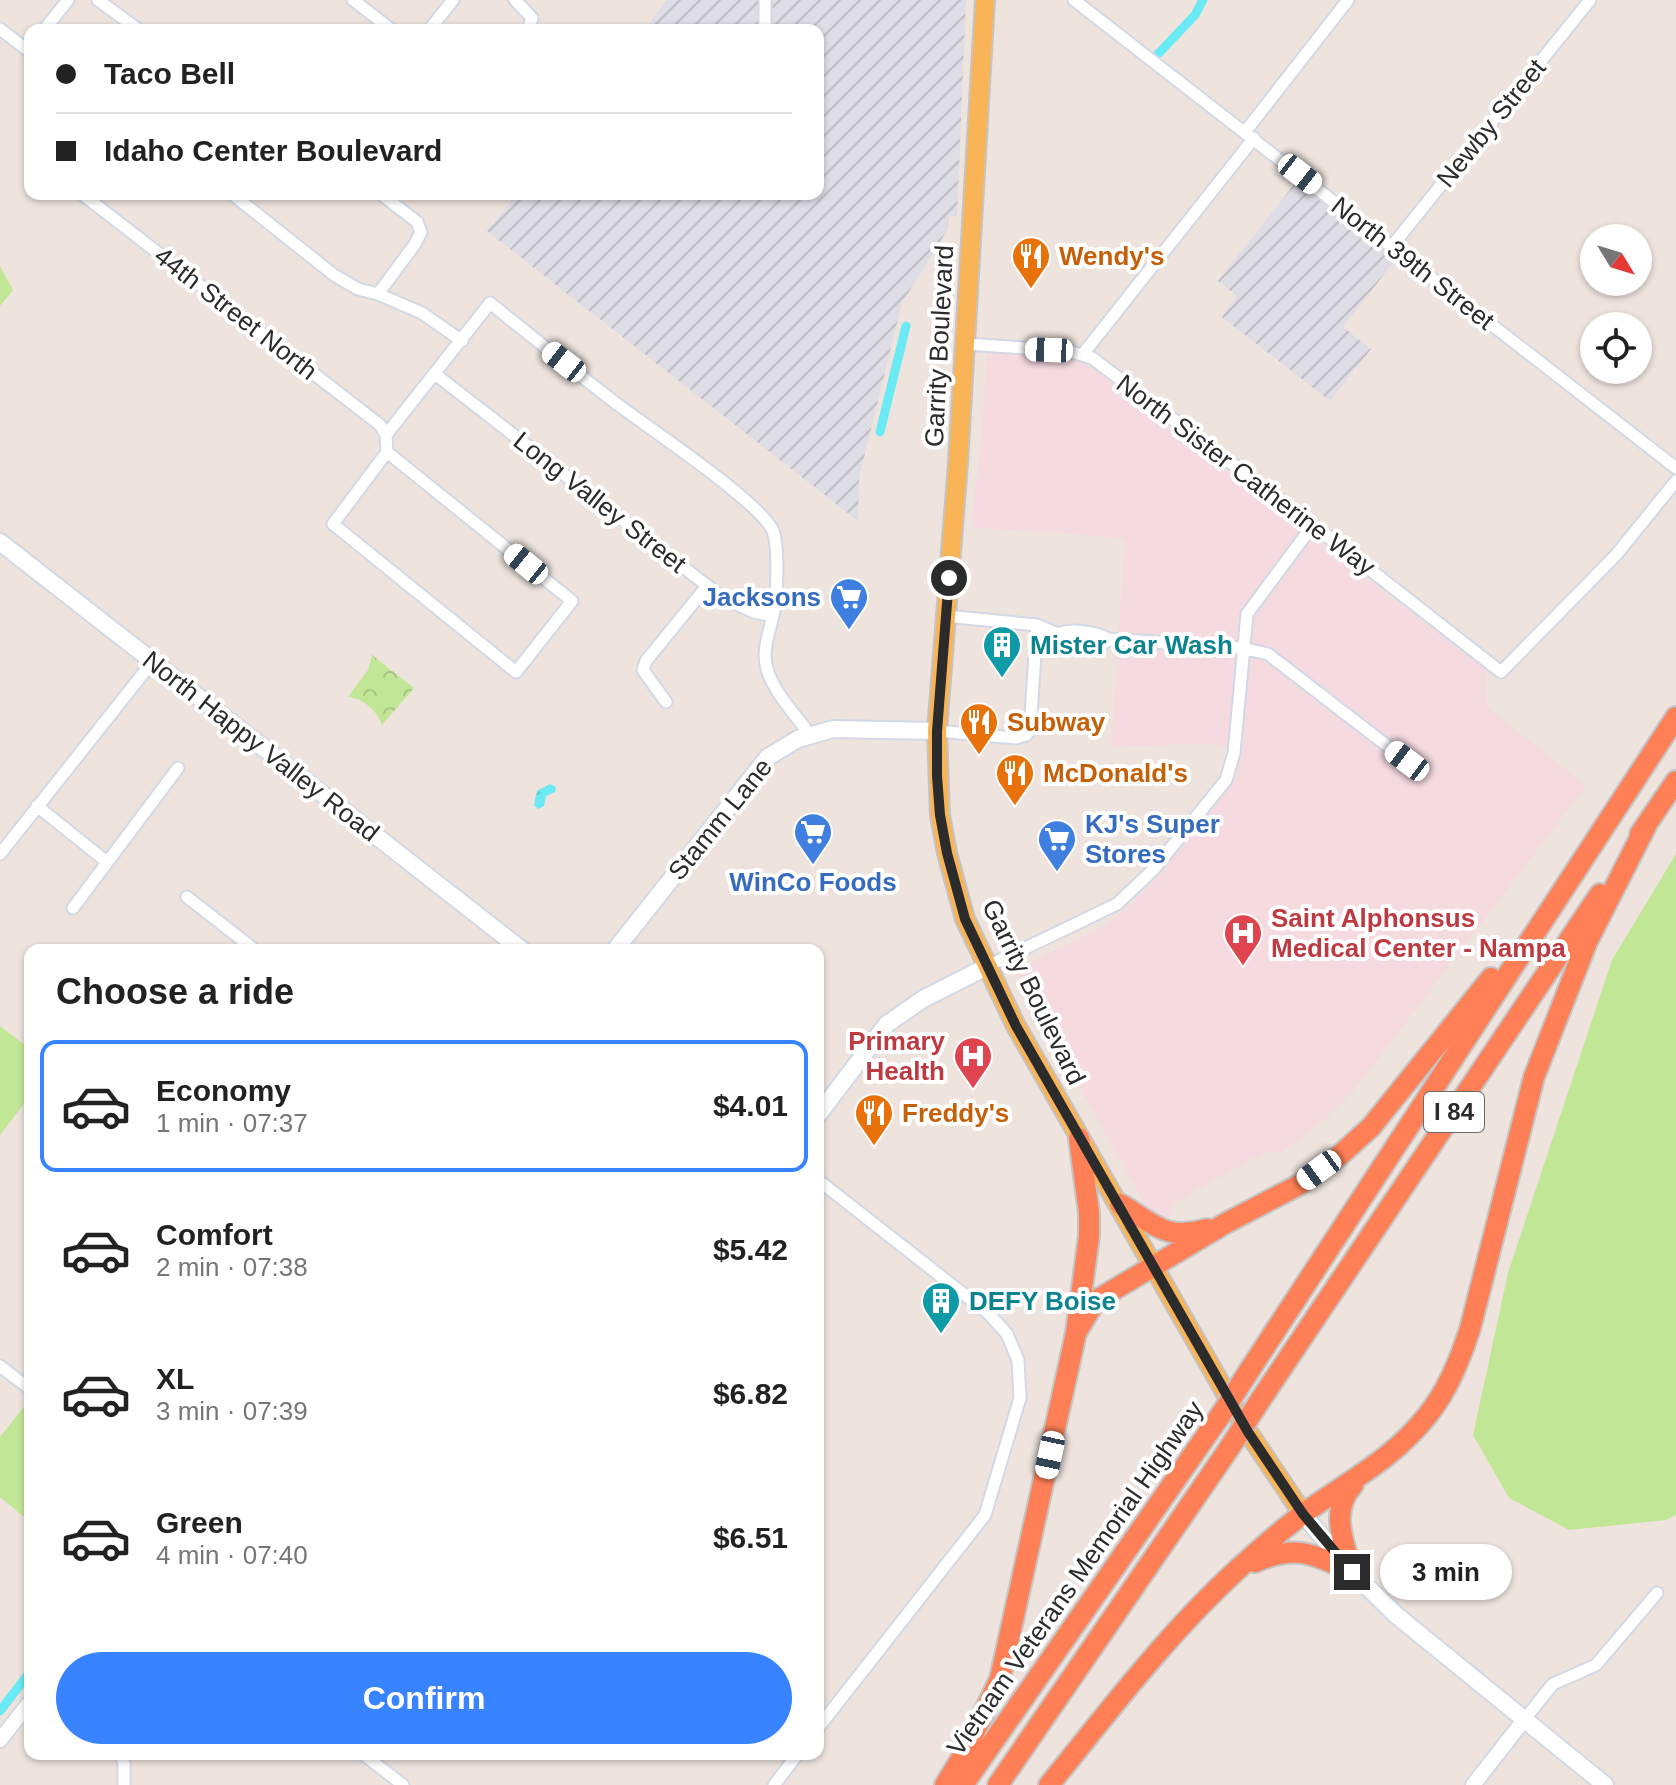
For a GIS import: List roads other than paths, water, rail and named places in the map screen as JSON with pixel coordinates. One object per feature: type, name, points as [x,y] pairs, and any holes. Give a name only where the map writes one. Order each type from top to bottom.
[{"type":"highway","name":"Vietnam Veterans Memorial Highway","points":[[963,1785],[1220,1416],[1676,717]]},
{"type":"highway","name":"Vietnam Veterans Memorial Highway","points":[[998,1785],[1230,1447],[1676,781]]},
{"type":"highway","points":[[1352,1572],[1339,1513],[1348,1491],[1428,1415],[1456,1368],[1480,1292],[1534,1077],[1587,942],[1647,824]]},
{"type":"highway","points":[[1076,1333],[1095,1301],[1226,1223],[1299,1185],[1339,1156],[1371,1127],[1568,880]]},
{"type":"highway","points":[[945,1785],[964,1754],[1000,1679],[1076,1333],[1089,1236],[1079,1138]]},
{"type":"highway","points":[[1120,1204],[1169,1233],[1185,1235],[1226,1223]]},
{"type":"highway","points":[[1049,1785],[1153,1661],[1238,1569],[1303,1514],[1361,1477]]},
{"type":"highway","points":[[1238,1569],[1276,1552],[1296,1551],[1317,1556],[1352,1572]]},
{"type":"main road","name":"Garrity Boulevard","points":[[985,0],[965,344],[937,731],[940,815],[947,853],[965,919],[1016,1026],[1248,1432],[1303,1514]]},
{"type":"main road","name":"North Happy Valley Road","points":[[0,542],[514,944]]},
{"type":"main road","name":"Stamm Lane","points":[[620,944],[768,757],[798,739],[833,729],[937,731]]},
{"type":"main road","points":[[824,1107],[887,1024],[923,999],[988,966]]},
{"type":"main road","points":[[1303,1514],[1352,1572],[1396,1615],[1605,1785]]},
{"type":"street","points":[[49,24],[68,0]]},
{"type":"street","points":[[98,0],[131,24]]},
{"type":"street","points":[[353,0],[384,24]]},
{"type":"street","points":[[434,24],[453,0]]},
{"type":"street","points":[[515,0],[530,24]]},
{"type":"street","points":[[765,0],[765,24]]},
{"type":"street","name":"North 39th Street","points":[[1074,0],[1676,468]]},
{"type":"street","points":[[1083,354],[1250,135],[1348,0]]},
{"type":"street","name":"Newby Street","points":[[1392,246],[1590,0]]},
{"type":"street","points":[[0,29],[24,46]]},
{"type":"street","name":"44th Street North","points":[[90,200],[380,425],[386,435]]},
{"type":"street","points":[[240,200],[334,275],[358,289],[422,313],[462,341]]},
{"type":"street","points":[[378,294],[421,232],[417,222],[389,200]]},
{"type":"street","points":[[387,452],[572,601],[516,672],[333,524],[387,452],[386,435],[490,303],[732,490],[765,520],[773,532],[776,548],[773,616],[765,650],[766,667],[772,682],[810,735]]},
{"type":"street","name":"North Sister Catherine Way","points":[[965,344],[1083,354],[1105,367],[1501,672],[1616,555],[1676,481]]},
{"type":"street","name":"Long Valley Street","points":[[435,374],[723,598],[743,608],[773,616]]},
{"type":"street","points":[[988,966],[1111,909],[1153,870],[1226,780],[1234,753],[1247,614],[1313,525]]},
{"type":"street","points":[[666,702],[643,670],[646,661],[707,586]]},
{"type":"street","points":[[946,616],[1037,625],[1058,634],[1064,630],[1102,635],[1108,639],[1242,648],[1268,654],[1407,761]]},
{"type":"street","name":"Stamm Lane","points":[[937,731],[1011,738],[1026,735],[1030,730],[1037,625]]},
{"type":"street","points":[[0,854],[153,661]]},
{"type":"street","points":[[73,908],[178,768]]},
{"type":"street","points":[[37,806],[107,862]]},
{"type":"street","points":[[187,897],[247,944]]},
{"type":"street","points":[[824,1185],[989,1314],[1007,1334],[1018,1360],[1020,1398],[985,1515],[824,1720]]},
{"type":"street","points":[[0,1366],[24,1384]]},
{"type":"street","points":[[1473,1785],[1553,1684],[1596,1665],[1657,1593]]},
{"type":"street","points":[[0,1740],[24,1710]]},
{"type":"street","points":[[123,1760],[124,1785]]},
{"type":"street","points":[[371,1760],[403,1785]]},
{"type":"street","points":[[774,1785],[793,1760]]},
{"type":"water","points":[[550,784],[556,787],[555,792],[546,796],[544,806],[538,809],[534,805],[537,791]]},
{"type":"waterway","points":[[1158,54],[1195,15],[1203,0]]},
{"type":"waterway","points":[[880,432],[906,326]]},
{"type":"waterway","points":[[0,1711],[24,1680]]},
{"type":"place","name":"Wendy's","points":[[1031,290]]},
{"type":"place","name":"Jacksons","points":[[849,631]]},
{"type":"place","name":"Mister Car Wash","points":[[1002,679]]},
{"type":"place","name":"Subway","points":[[979,756]]},
{"type":"place","name":"McDonald's","points":[[1015,807]]},
{"type":"place","name":"WinCo Foods","points":[[813,866]]},
{"type":"place","name":"KJ's Super Stores","points":[[1057,873]]},
{"type":"place","name":"Saint Alphonsus Medical Center - Nampa","points":[[1243,967]]},
{"type":"place","name":"Primary Health","points":[[973,1090]]},
{"type":"place","name":"Freddy's","points":[[874,1147]]},
{"type":"place","name":"DEFY Boise","points":[[941,1335]]}]
